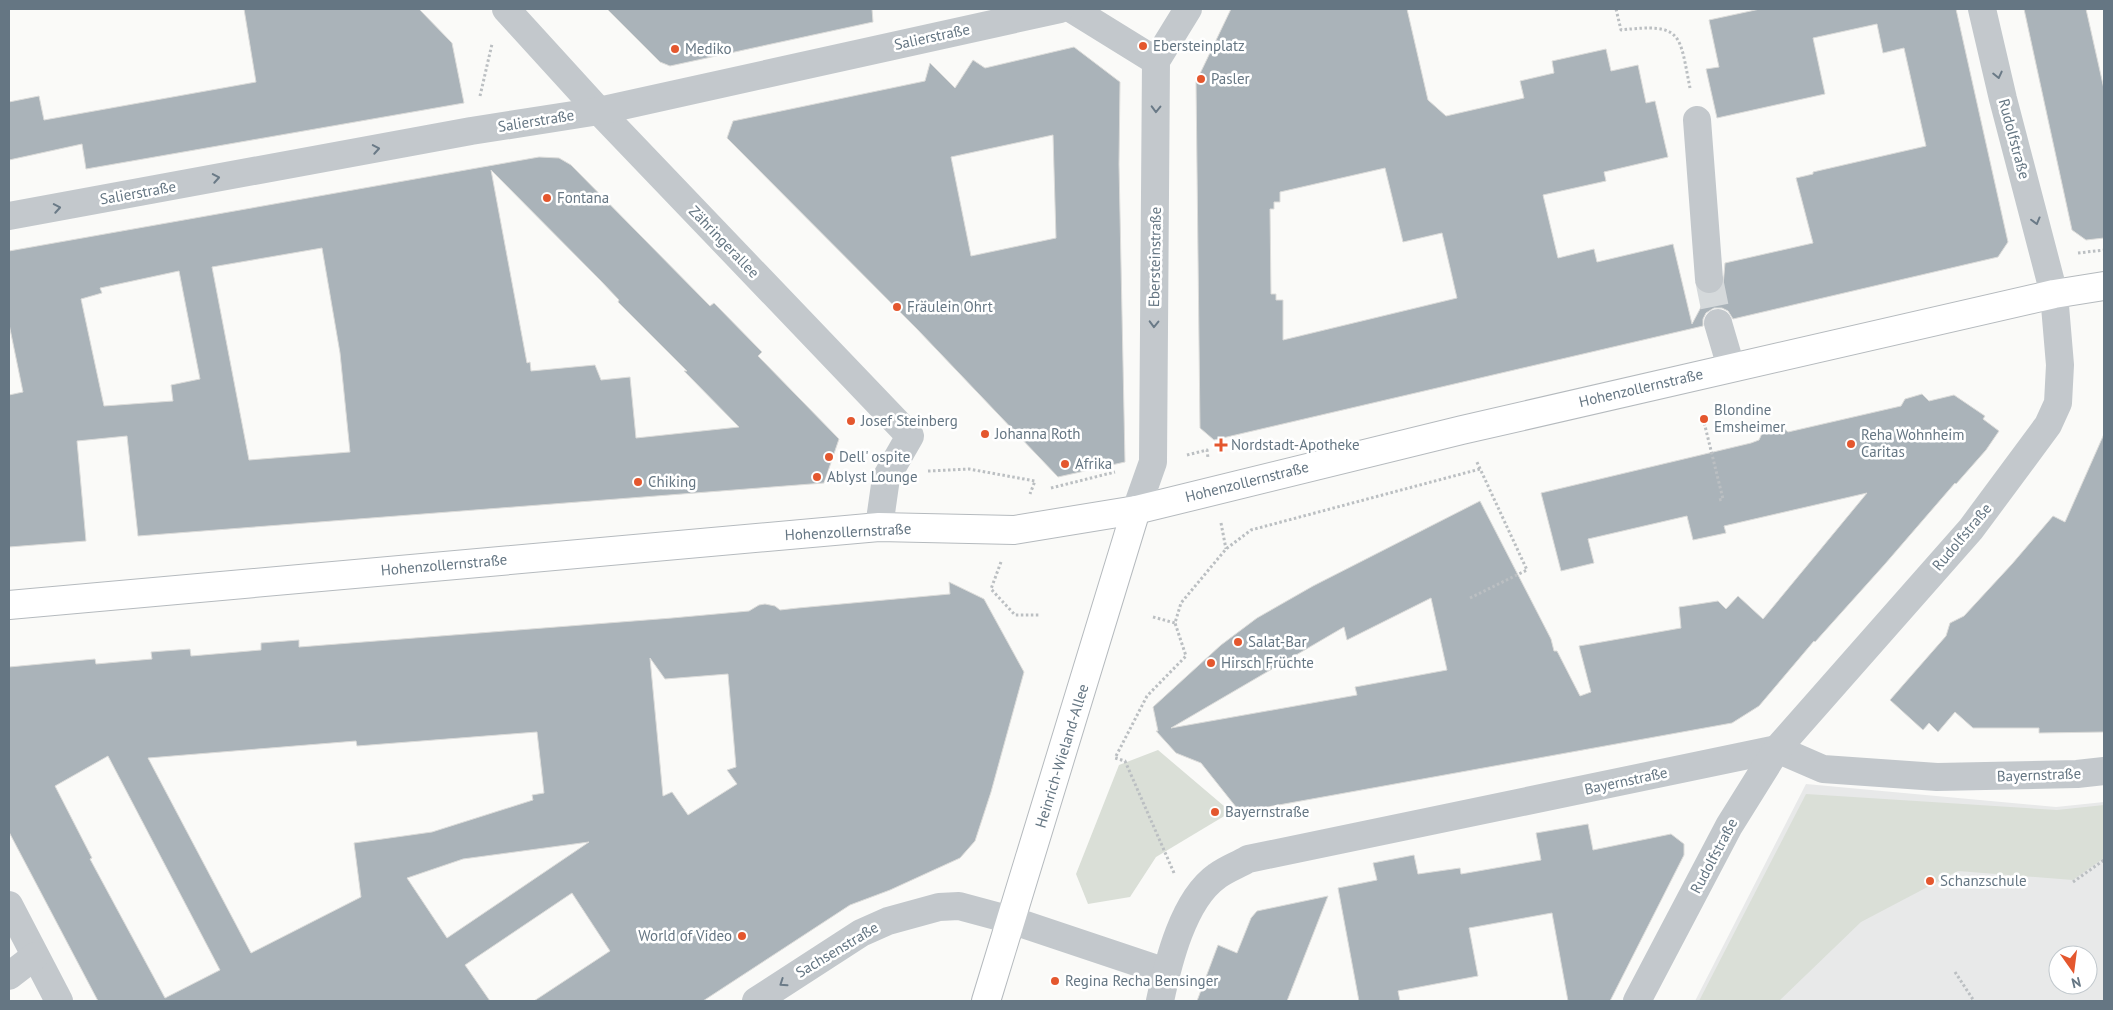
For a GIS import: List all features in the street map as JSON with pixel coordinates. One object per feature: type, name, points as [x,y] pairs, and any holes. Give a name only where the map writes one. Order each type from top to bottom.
[{"type":"main road","name":"Hohenzollernstraße","points":[[9,605],[879,527],[1014,530],[1136,510],[1462,430],[1731,367],[2054,294],[2104,286]]},
{"type":"main road","name":"Heinrich-Wieland-Allee","points":[[986,1001],[1136,510]]},
{"type":"street","name":"Zähringerallee","points":[[506,9],[599,111],[910,436],[886,478],[879,527]]},
{"type":"street","name":"Salierstraße","points":[[9,216],[471,131],[599,111],[1060,9]]},
{"type":"street","points":[[1072,9],[1156,60],[1188,9]]},
{"type":"street","name":"Rudolfstraße","points":[[1637,1001],[1729,826],[1778,750],[1971,529],[2048,425],[2058,403],[2060,365],[2054,294],[2003,99],[1982,9]]},
{"type":"street","name":"Ebersteinstraße","points":[[1136,510],[1153,462],[1156,60]]},
{"type":"street","points":[[1697,120],[1709,279]]},
{"type":"street","points":[[1718,322],[1731,367]]},
{"type":"street","name":"Bayernstraße","points":[[1160,1001],[1166,972],[1189,908],[1216,877],[1248,859],[1778,750],[1823,769],[1937,777],[2078,774],[2104,771]]},
{"type":"street","points":[[9,906],[59,1001]]},
{"type":"street","name":"Sachsenstraße","points":[[756,1001],[860,933],[888,921],[939,907],[959,906],[1011,920]]},
{"type":"street","points":[[1011,920],[1166,972]]},
{"type":"street","points":[[9,976],[35,956]]},
{"type":"path","points":[[1616,9],[1621,30],[1658,28],[1669,31],[1680,40],[1697,120]]},
{"type":"path","points":[[471,131],[494,37]]},
{"type":"path","points":[[1703,418],[1724,499],[1720,500]]},
{"type":"path","points":[[1462,430],[1527,570],[1470,598]]},
{"type":"path","points":[[1049,488],[1153,462]]},
{"type":"path","points":[[886,478],[935,470],[969,468],[1035,482],[991,589],[1015,616],[1039,615]]},
{"type":"path","points":[[1168,861],[1125,761],[1115,758],[1147,696],[1186,656],[1175,623],[1181,603],[1226,549],[1251,530],[1480,469]]},
{"type":"path","points":[[1030,493],[1039,490]]},
{"type":"path","points":[[1153,617],[1175,623]]},
{"type":"path","points":[[2073,882],[2104,860]]},
{"type":"path","points":[[1955,972],[1974,1001]]},
{"type":"shaded area","points":[[1158,750],[1231,812],[1156,857],[1130,897],[1088,904],[1076,874],[1119,765]]},
{"type":"shaded area","name":"Schanzschule","points":[[1806,784],[2056,807],[2104,802],[2104,1001],[1695,1001]]},
{"type":"shaded area","points":[[1806,794],[2057,810],[2104,805],[2104,858],[2073,880],[1958,871],[1861,922],[1779,1001],[1699,1001]]},
{"type":"building","points":[[244,9],[419,9],[452,43],[464,103],[86,169],[82,144],[9,160],[9,102],[39,96],[44,120],[256,82]]},
{"type":"building","points":[[607,9],[872,9],[873,22],[670,66],[660,62]]},
{"type":"building","points":[[1231,9],[1407,9],[1428,100],[1446,116],[1524,98],[1520,81],[1554,73],[1552,61],[1606,49],[1611,71],[1638,65],[1646,103],[1655,101],[1668,157],[1604,172],[1606,181],[1543,195],[1558,258],[1594,249],[1597,262],[1673,244],[1692,324],[1708,294],[1717,292],[1723,286],[1725,263],[1813,243],[1796,178],[1813,174],[1813,172],[1926,146],[1904,48],[1883,53],[1877,24],[1813,38],[1825,94],[1717,118],[1706,69],[1719,67],[1709,20],[1760,9],[1956,9],[2008,242],[1998,257],[1733,319],[1728,311],[1722,308],[1714,308],[1706,313],[1703,319],[1703,326],[1214,440],[1200,428],[1196,82]],"holes":[[[1385,168],[1403,242],[1442,233],[1457,298],[1283,340],[1283,300],[1276,300],[1276,294],[1271,294],[1270,209],[1274,209],[1274,202],[1280,202],[1280,192]]]},
{"type":"building","points":[[2024,9],[2086,9],[2104,89],[2104,238],[2086,240],[2072,230]]},
{"type":"building","points":[[1074,47],[1120,82],[1119,164],[1125,462],[1058,477],[917,329],[727,138],[733,121],[925,81],[930,63],[955,88],[973,60],[985,68]],"holes":[[[1053,135],[1056,238],[971,256],[951,157]]]},
{"type":"building","points":[[539,157],[559,158],[571,165],[710,306],[714,303],[762,352],[758,356],[839,439],[824,483],[138,536],[127,436],[77,441],[86,541],[9,547],[9,395],[23,392],[9,324],[9,251]],"holes":[[[491,170],[601,281],[619,300],[618,302],[687,371],[684,371],[739,427],[636,438],[630,377],[601,380],[595,365],[531,371],[530,362],[527,363]],[[322,248],[340,353],[350,452],[249,460],[212,267]],[[179,271],[200,379],[171,385],[173,401],[104,406],[81,299],[102,293],[100,288]]]},
{"type":"building","points":[[1922,394],[1929,401],[1954,395],[1985,416],[1983,419],[1999,431],[1986,450],[1814,641],[1759,706],[1732,723],[1240,812],[1201,763],[1176,753],[1156,731],[1158,731],[1153,707],[1221,645],[1257,618],[1313,586],[1480,501],[1551,639],[1554,651],[1557,651],[1580,696],[1591,692],[1579,646],[1681,628],[1679,607],[1718,601],[1726,609],[1738,596],[1763,619],[1867,493],[1724,526],[1726,533],[1693,540],[1687,516],[1588,539],[1594,563],[1561,571],[1541,493],[1751,443],[1759,440],[1764,429],[1781,426],[1788,432],[1901,406],[1905,399]],"holes":[[[1431,598],[1447,670],[1355,687],[1357,695],[1171,728],[1344,627],[1347,640]]]},
{"type":"building","points":[[2104,434],[2104,732],[2039,733],[2039,728],[1973,728],[1955,712],[1938,732],[1929,723],[1923,730],[1890,700],[1946,636],[1950,623],[1964,616],[2053,516],[2065,522]]},
{"type":"building","points":[[949,582],[984,599],[1024,672],[991,792],[975,841],[960,858],[890,890],[850,905],[703,1001],[534,1001],[610,951],[572,893],[465,965],[490,1001],[98,1001],[9,832],[9,667],[95,659],[96,664],[152,659],[151,652],[190,649],[191,656],[261,650],[261,643],[299,640],[299,647],[749,611],[765,604],[775,606],[780,610],[950,594]],"holes":[[[650,658],[665,679],[728,674],[736,767],[727,770],[737,784],[688,815],[672,792],[663,796]],[[537,732],[544,793],[532,795],[533,800],[432,832],[354,843],[361,897],[251,953],[148,758],[356,741],[357,746]],[[108,756],[220,970],[165,998],[90,859],[92,858],[55,786]],[[589,842],[447,938],[407,878],[463,859]]]},
{"type":"building","points":[[1588,824],[1593,850],[1671,834],[1684,844],[1684,855],[1610,1001],[1568,1001],[1552,913],[1469,928],[1478,976],[1398,991],[1400,1001],[1359,1001],[1338,888],[1377,880],[1373,863],[1414,855],[1418,874],[1460,868],[1461,874],[1541,860],[1536,833]]},
{"type":"building","points":[[1328,896],[1287,1001],[1197,1001],[1218,945],[1237,953],[1251,918],[1257,911]]},
{"type":"tunnel","points":[[1709,279],[1718,323]]},
{"type":"place","name":"Ebersteinplatz","points":[[1143,46]]},
{"type":"place","name":"Mediko","points":[[675,49]]},
{"type":"place","name":"Pasler","points":[[1201,79]]},
{"type":"place","name":"Fontana","points":[[547,198]]},
{"type":"place","name":"Fräulein Ohrt","points":[[897,307]]},
{"type":"place","name":"Blondine Emsheimer","points":[[1704,419]]},
{"type":"place","name":"Josef Steinberg","points":[[851,421]]},
{"type":"place","name":"Johanna Roth","points":[[985,434]]},
{"type":"place","name":"Reha Wohnheim Caritas","points":[[1851,444]]},
{"type":"place","name":"Nordstadt-Apotheke","points":[[1221,445]]},
{"type":"place","name":"Dell' ospite","points":[[829,457]]},
{"type":"place","name":"Afrika","points":[[1065,464]]},
{"type":"place","name":"Ablyst Lounge","points":[[817,477]]},
{"type":"place","name":"Chiking","points":[[638,482]]},
{"type":"place","name":"Salat-Bar","points":[[1238,642]]},
{"type":"place","name":"Hirsch Früchte","points":[[1211,663]]},
{"type":"place","name":"Bayernstraße","points":[[1215,812]]},
{"type":"place","name":"Schanzschule","points":[[1930,881]]},
{"type":"place","name":"World of Video","points":[[742,936]]},
{"type":"place","name":"Regina Recha Bensinger","points":[[1055,981]]}]
